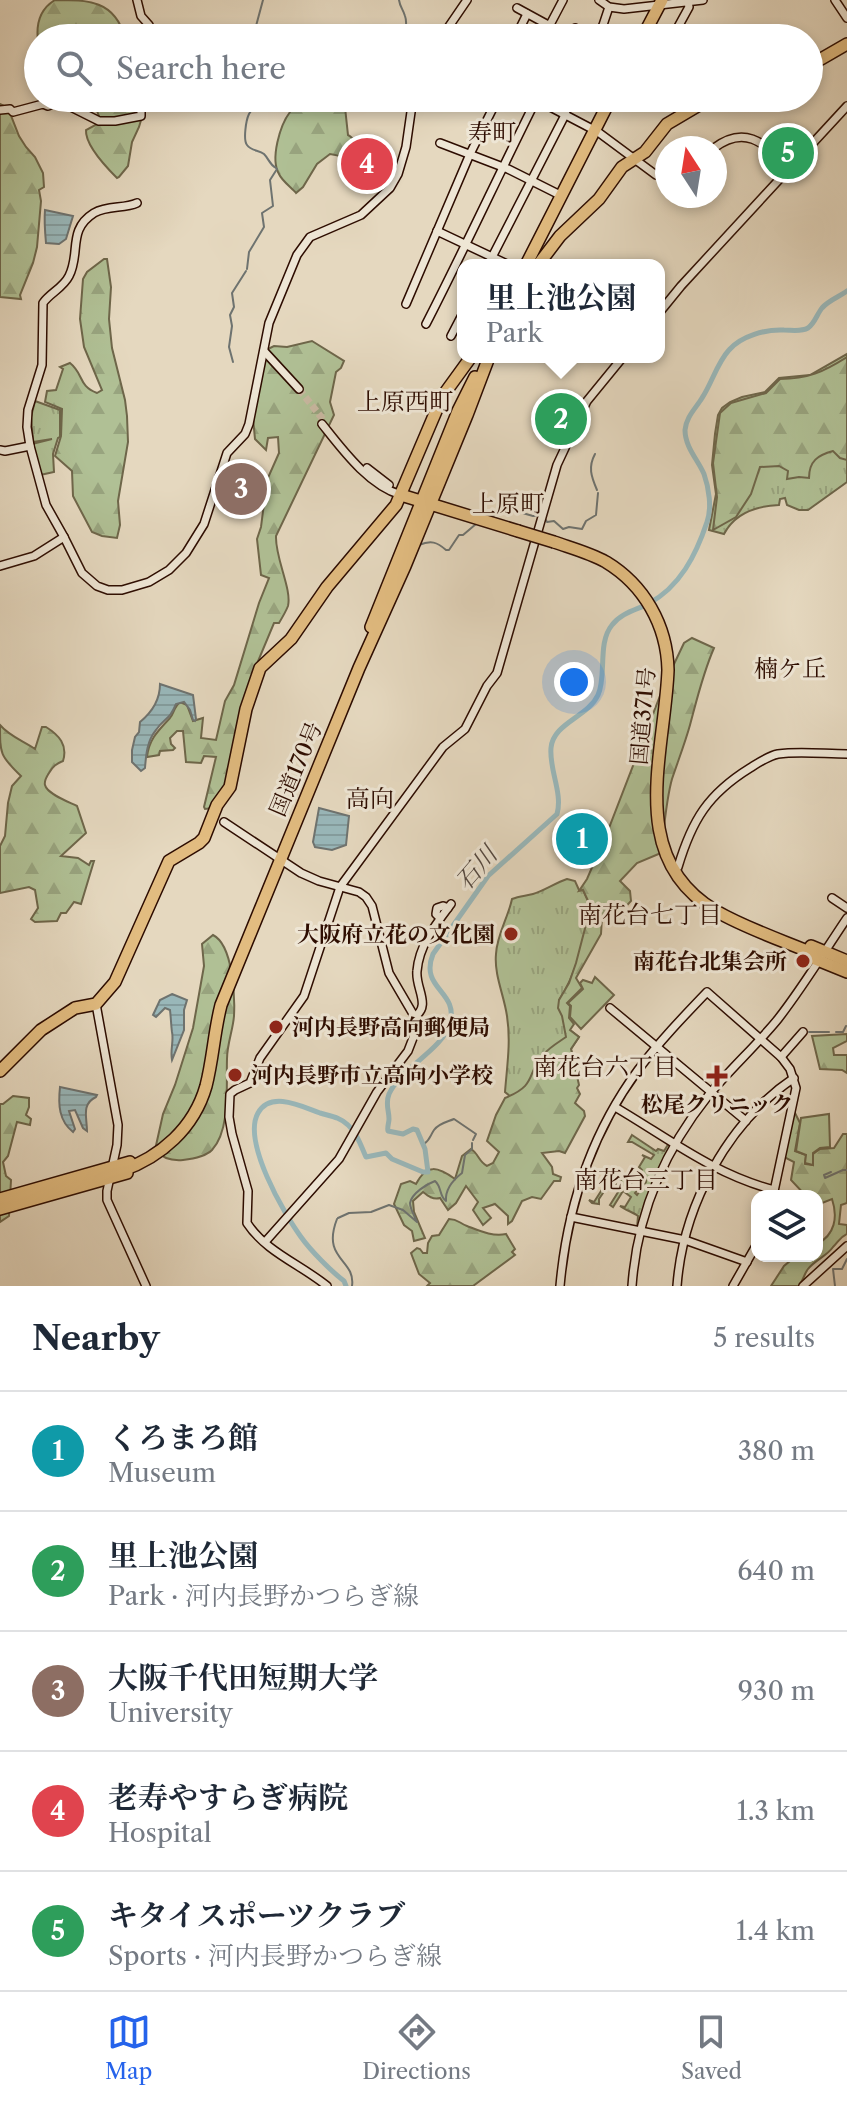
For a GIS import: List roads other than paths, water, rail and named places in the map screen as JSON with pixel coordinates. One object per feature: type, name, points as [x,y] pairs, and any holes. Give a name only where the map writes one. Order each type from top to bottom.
[{"type":"highway","points":[[651,24],[662,3]]},
{"type":"highway","points":[[823,58],[847,44]]},
{"type":"highway","points":[[540,259],[563,196],[606,112]]},
{"type":"highway","points":[[532,259],[548,236],[593,206],[622,167],[649,148],[667,124],[687,112]]},
{"type":"highway","points":[[0,1071],[35,1035],[54,1021],[75,1008],[96,1004],[117,978],[169,861],[204,838],[217,805],[230,787],[246,709],[260,668],[291,639],[327,587],[390,514],[402,493],[442,397],[467,363]]},
{"type":"highway","name":"国道170号","points":[[0,1204],[111,1172],[153,1153],[180,1128],[198,1100],[208,1069],[210,1040],[218,1004],[359,668],[392,598],[426,502],[467,415],[484,363]]},
{"type":"highway","name":"国道371号","points":[[402,493],[595,557],[623,574],[645,597],[663,632],[668,661],[656,811],[661,841],[674,871],[698,898],[716,911],[820,959],[847,967]]},
{"type":"highway","points":[[484,521],[489,519],[595,557]]},
{"type":"highway","points":[[716,911],[735,923],[820,959]]},
{"type":"highway","points":[[0,1204],[111,1172]]},
{"type":"street","points":[[137,0],[141,16],[148,24]]},
{"type":"street","points":[[451,24],[467,0]]},
{"type":"street","points":[[551,24],[563,0]]},
{"type":"street","points":[[599,0],[609,7],[624,9],[703,0]]},
{"type":"street","points":[[624,9],[629,0]]},
{"type":"street","points":[[835,0],[847,18]]},
{"type":"street","points":[[680,24],[691,1]]},
{"type":"street","points":[[603,24],[609,7]]},
{"type":"street","points":[[517,8],[546,24]]},
{"type":"street","points":[[522,24],[527,14]]},
{"type":"street","points":[[665,306],[847,106]]},
{"type":"street","points":[[0,110],[10,109],[13,112],[24,109]]},
{"type":"street","points":[[81,112],[99,121],[115,121],[141,116],[141,112]]},
{"type":"street","points":[[137,203],[94,213],[76,235],[69,276],[43,303],[42,365],[28,410],[27,427],[42,497],[82,573],[90,582],[115,590],[155,579],[169,570],[199,534],[227,453],[245,434],[249,424],[269,323],[297,255],[304,244],[319,232],[361,215],[390,188],[404,157],[411,112]]},
{"type":"street","points":[[406,304],[491,112]]},
{"type":"street","points":[[460,259],[529,112]]},
{"type":"street","points":[[559,112],[596,131],[655,174]]},
{"type":"street","points":[[491,259],[566,112]]},
{"type":"street","points":[[727,141],[735,138],[754,139],[768,147],[790,168]]},
{"type":"street","points":[[440,143],[502,167],[563,196]]},
{"type":"street","points":[[437,231],[467,245],[487,259]]},
{"type":"street","points":[[426,324],[457,264]]},
{"type":"street","points":[[451,336],[457,324]]},
{"type":"street","points":[[264,351],[297,391]]},
{"type":"street","points":[[327,1286],[305,1269],[275,1253],[249,1227],[246,1220],[248,1191],[229,1117],[230,1094],[252,1081],[260,1058],[304,996],[340,887],[443,747],[465,729],[496,675],[555,471],[588,400],[618,363]]},
{"type":"street","points":[[323,423],[365,466],[402,493]]},
{"type":"street","points":[[0,450],[30,446]]},
{"type":"street","points":[[0,566],[34,556],[64,537]]},
{"type":"street","points":[[674,871],[700,813],[720,790],[742,774],[775,754],[847,754]]},
{"type":"street","points":[[224,822],[309,878],[359,892],[371,902],[389,973],[414,1017],[415,1031],[411,1044],[383,1082],[339,1159],[265,1242]]},
{"type":"street","points":[[832,898],[847,908]]},
{"type":"street","points":[[414,1017],[423,1006],[417,981],[420,957],[426,940],[440,918],[436,914],[437,908],[450,906]]},
{"type":"street","points":[[633,1286],[642,1230],[653,1190],[676,1145],[712,1094],[781,1018],[847,921]]},
{"type":"street","points":[[560,1286],[571,1217],[588,1160],[633,1078],[707,992],[781,1057],[794,1078],[796,1096],[774,1190]]},
{"type":"street","points":[[96,1004],[119,1135],[107,1200],[146,1286]]},
{"type":"street","points":[[610,1008],[746,1121]]},
{"type":"street","points":[[781,1057],[803,1032]]},
{"type":"street","points":[[677,1286],[685,1240],[700,1196],[714,1168],[746,1121],[794,1078]]},
{"type":"street","points":[[615,1107],[714,1168],[766,1190]]},
{"type":"street","points":[[571,1217],[685,1240],[747,1262]]},
{"type":"street","points":[[803,1286],[847,1246]]},
{"type":"street","points":[[733,1286],[751,1255]]},
{"type":"water","points":[[45,210],[73,216],[66,239],[59,244],[46,243]]},
{"type":"water","points":[[160,684],[193,695],[196,719],[193,720],[184,702],[176,704],[151,739],[145,768],[141,771],[132,762],[132,750],[140,722],[154,706]]},
{"type":"water","points":[[319,808],[349,816],[346,845],[332,850],[315,847],[313,842]]},
{"type":"water","points":[[172,994],[187,1000],[184,1030],[172,1060],[170,1010],[165,1008],[156,1017],[153,1015],[160,1000]]},
{"type":"water","points":[[60,1087],[97,1095],[88,1103],[87,1131],[75,1110],[69,1111],[75,1129],[73,1132],[65,1123],[60,1106]]},
{"type":"waterway","points":[[257,24],[263,0]]},
{"type":"waterway","points":[[399,0],[406,24]]},
{"type":"waterway","points":[[250,112],[245,130],[247,145],[264,154],[276,168]]},
{"type":"waterway","points":[[247,269],[249,252],[264,227],[262,213],[273,206],[270,180],[277,169]]},
{"type":"waterway","points":[[233,362],[229,347],[230,315],[234,307],[232,293],[246,271]]},
{"type":"waterway","name":"石川","points":[[346,1286],[305,1242],[276,1195],[256,1141],[258,1113],[264,1106],[279,1101],[335,1117],[351,1128],[366,1157],[386,1153],[392,1159],[428,1172],[425,1149],[417,1130],[403,1134],[388,1131],[387,1101],[395,1084],[439,1042],[450,1023],[449,1004],[431,975],[433,954],[488,876],[557,814],[558,798],[551,756],[553,739],[598,695],[607,632],[624,615],[648,604],[669,589],[698,546],[709,516],[709,498],[704,474],[689,448],[685,430],[689,417],[721,361],[734,345],[754,334],[808,328],[825,305],[847,291]]},
{"type":"waterway","points":[[595,454],[591,472],[597,490]]},
{"type":"waterway","points":[[544,517],[547,522],[554,521],[563,529],[582,529],[586,521],[596,515],[598,493]]},
{"type":"waterway","points":[[491,516],[512,510],[538,516]]},
{"type":"waterway","points":[[419,545],[434,543],[449,550],[459,535],[476,524]]},
{"type":"waterway","points":[[836,1032],[843,1032],[846,1026]]},
{"type":"waterway","points":[[809,1032],[829,1032]]},
{"type":"waterway","points":[[424,1144],[438,1126],[454,1119],[476,1134],[473,1140]]},
{"type":"waterway","points":[[338,1218],[389,1205],[403,1210],[417,1222],[410,1205],[414,1196],[435,1181],[446,1201],[450,1185],[462,1173],[465,1155],[472,1149],[472,1143]]},
{"type":"waterway","points":[[831,1172],[824,1175],[825,1178],[847,1170]]},
{"type":"waterway","points":[[337,1219],[333,1243],[349,1270],[352,1286]]},
{"type":"waterway","points":[[835,1286],[833,1269],[842,1269],[847,1259]]},
{"type":"tunnel","points":[[299,389],[325,422]]},
{"type":"place","name":"キタイスポーツクラブ","points":[[788,153]]},
{"type":"place","name":"老寿やすらぎ病院","points":[[367,164]]},
{"type":"place","name":"里上池公園","points":[[561,419]]},
{"type":"place","name":"大阪千代田短期大学","points":[[241,489]]},
{"type":"place","name":"くろまろ館","points":[[582,839]]},
{"type":"place","name":"大阪府立花の文化園","points":[[511,934]]},
{"type":"place","name":"南花台北集会所","points":[[803,961]]},
{"type":"place","name":"河内長野高向郵便局","points":[[276,1027]]},
{"type":"place","name":"河内長野市立高向小学校","points":[[235,1075]]},
{"type":"place","name":"松尾クリニック","points":[[717,1076]]},
{"type":"district","name":"寿町","points":[[492,132]]},
{"type":"district","name":"上原西町","points":[[405,401]]},
{"type":"district","name":"上原町","points":[[508,503]]},
{"type":"district","name":"楠ケ丘","points":[[790,668]]},
{"type":"district","name":"高向","points":[[370,798]]},
{"type":"district","name":"南花台七丁目","points":[[650,914]]},
{"type":"district","name":"南花台六丁目","points":[[605,1066]]},
{"type":"district","name":"南花台三丁目","points":[[646,1179]]}]
